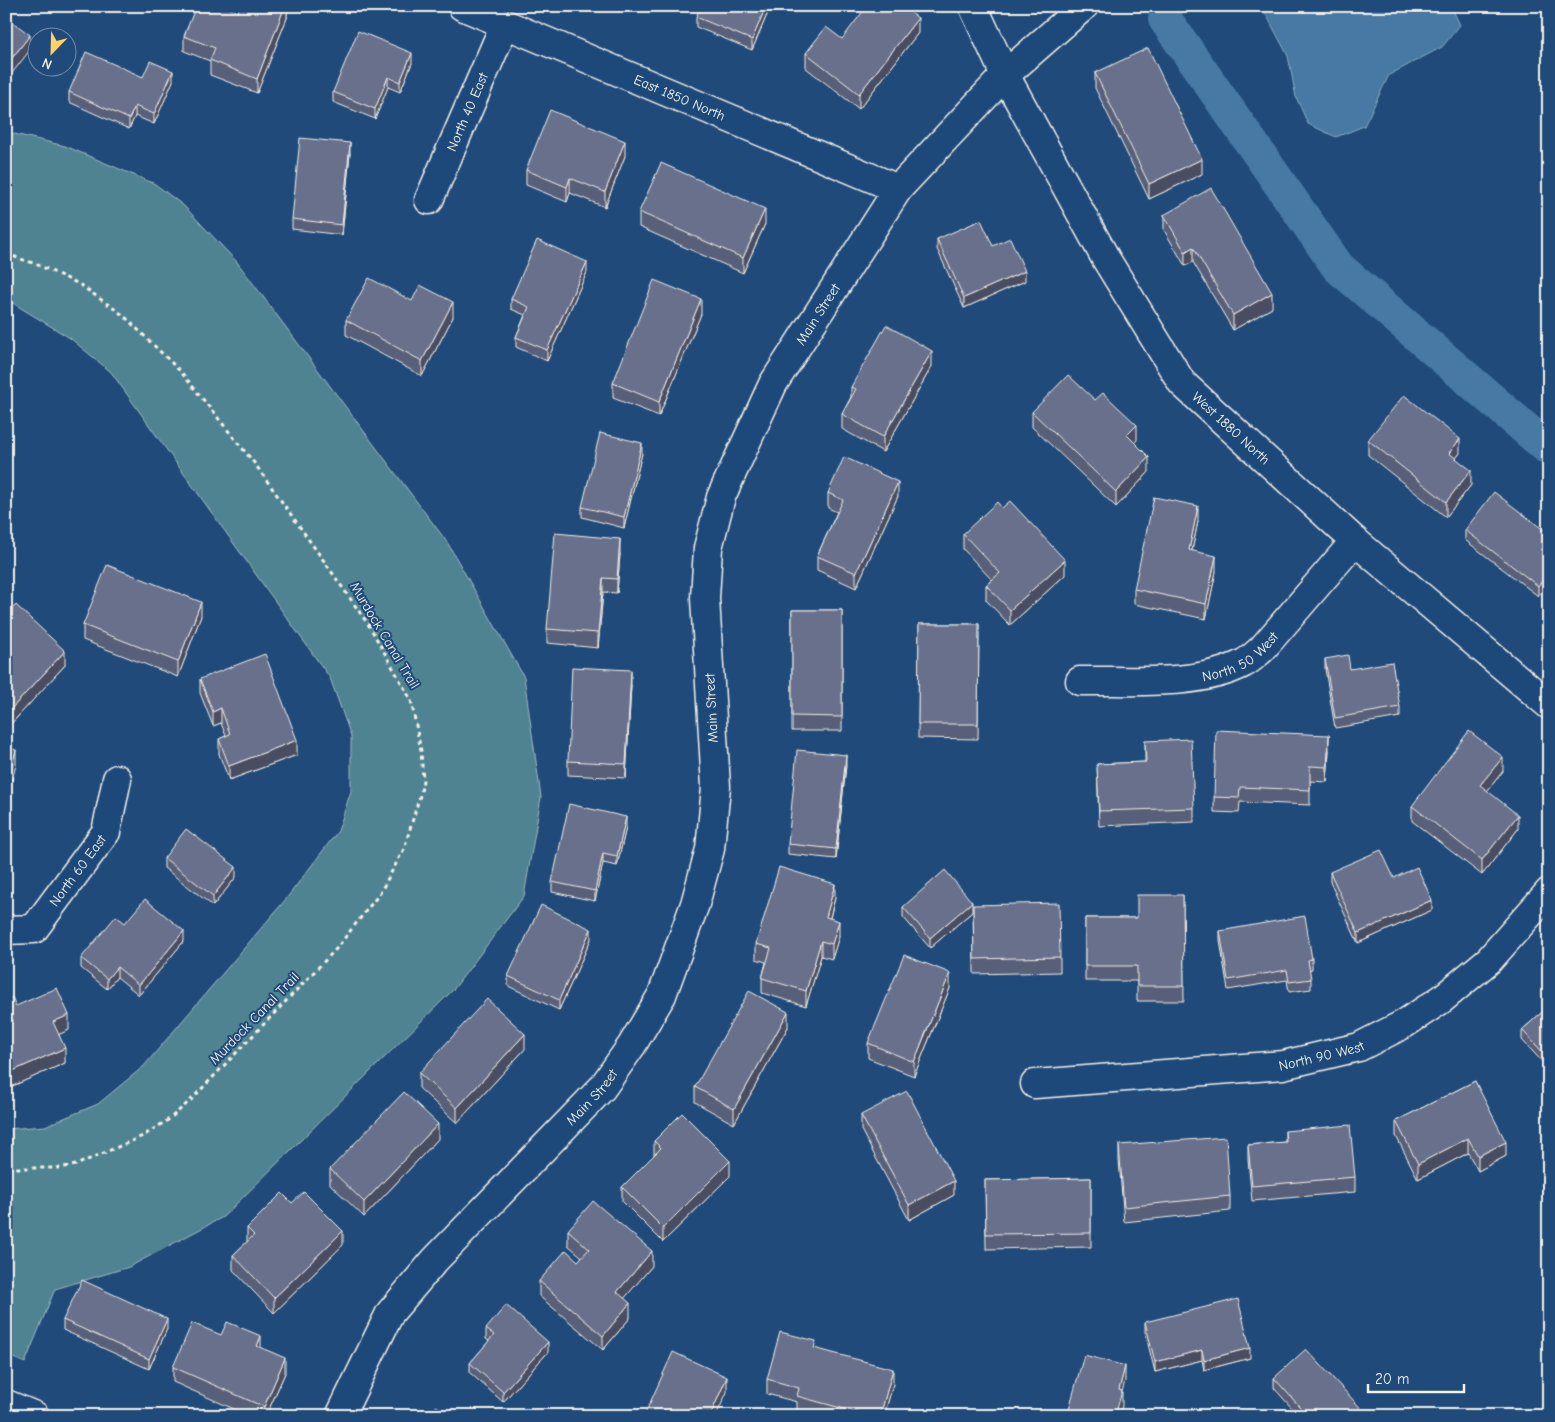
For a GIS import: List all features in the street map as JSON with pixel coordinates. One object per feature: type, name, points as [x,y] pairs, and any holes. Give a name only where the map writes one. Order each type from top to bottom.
[{"type":"street","name":"East 1850 North","points":[[462,6],[898,189]]},
{"type":"street","name":"West 1880 North","points":[[973,6],[1005,75],[1106,259],[1182,383],[1355,541],[1549,705]]},
{"type":"street","name":"Main Street","points":[[340,1416],[390,1313],[434,1260],[602,1088],[632,1045],[662,994],[695,904],[710,849],[716,787],[705,598],[708,548],[721,496],[773,384],[898,189],[1005,75],[1084,6]]},
{"type":"street","name":"North 40 East","points":[[429,200],[505,24]]},
{"type":"street","name":"North 50 West","points":[[1080,681],[1181,679],[1218,673],[1245,663],[1262,649],[1355,541]]},
{"type":"street","name":"North 60 East","points":[[6,930],[34,929],[106,832],[117,779]]},
{"type":"street","name":"North 90 West","points":[[1035,1084],[1283,1065],[1359,1047],[1404,1024],[1456,988],[1489,960],[1549,892]]},
{"type":"street","points":[[6,1404],[35,1416]]},
{"type":"path","name":"Murdock Canal Trail","points":[[6,254],[36,264],[79,284],[123,315],[181,372],[255,464],[370,627],[411,700],[420,751],[422,780],[419,804],[404,848],[380,893],[336,949],[190,1101],[168,1120],[143,1136],[76,1165],[58,1168],[6,1168]]},
{"type":"green space","points":[[6,132],[65,146],[155,184],[184,206],[237,262],[447,542],[524,677],[541,797],[524,896],[453,990],[223,1217],[129,1267],[55,1289],[25,1363],[6,1355],[6,1129],[45,1126],[98,1104],[144,1066],[286,899],[338,831],[351,791],[351,736],[330,678],[111,372],[70,338],[6,299]]},
{"type":"water","points":[[1258,6],[1451,6],[1460,25],[1442,47],[1389,75],[1364,126],[1336,137],[1308,124],[1296,97],[1288,56],[1268,18]]},
{"type":"building","points":[[196,6],[224,6],[238,12],[240,6],[285,6],[257,79],[210,60],[215,48],[184,36]]},
{"type":"building","points":[[701,6],[766,6],[752,40],[696,17]]},
{"type":"building","points":[[867,6],[902,6],[918,18],[859,94],[806,53],[826,27],[842,39]]},
{"type":"building","points":[[6,17],[28,34],[28,38],[6,66]]},
{"type":"building","points":[[358,31],[412,53],[400,82],[388,77],[375,109],[333,92]]},
{"type":"building","points":[[1148,48],[1202,159],[1149,184],[1095,73]]},
{"type":"building","points":[[86,52],[143,77],[150,61],[173,71],[154,114],[135,106],[129,119],[69,92],[75,78],[78,78],[78,71]]},
{"type":"building","points":[[550,110],[625,141],[605,192],[570,178],[567,187],[526,170]]},
{"type":"building","points":[[300,138],[350,143],[342,225],[292,219]]},
{"type":"building","points":[[661,163],[765,209],[743,258],[639,212]]},
{"type":"building","points":[[1211,188],[1272,293],[1233,315],[1193,247],[1185,252],[1164,215]]},
{"type":"building","points":[[981,220],[993,246],[1010,238],[1025,271],[964,298],[937,239]]},
{"type":"building","points":[[537,240],[587,262],[547,350],[516,337],[529,307],[511,299]]},
{"type":"building","points":[[369,278],[412,301],[420,285],[453,302],[422,361],[346,320]]},
{"type":"building","points":[[654,280],[701,299],[659,402],[613,383]]},
{"type":"building","points":[[886,325],[932,351],[883,437],[842,414],[856,389],[851,387]]},
{"type":"building","points":[[1068,375],[1095,400],[1103,393],[1137,425],[1127,435],[1149,457],[1116,492],[1032,412]]},
{"type":"building","points":[[1404,395],[1460,439],[1449,453],[1471,470],[1446,502],[1368,440]]},
{"type":"building","points":[[600,433],[642,443],[624,517],[582,507]]},
{"type":"building","points":[[844,457],[898,482],[856,573],[817,556],[843,500],[828,493]]},
{"type":"building","points":[[1494,492],[1549,534],[1549,573],[1538,586],[1465,530]]},
{"type":"building","points":[[1154,497],[1198,506],[1189,550],[1216,556],[1206,604],[1134,589]]},
{"type":"building","points":[[1010,501],[1065,560],[1010,610],[986,585],[1000,573],[963,534],[997,502],[1002,508]]},
{"type":"building","points":[[555,533],[620,539],[617,579],[603,578],[598,633],[547,629]]},
{"type":"building","points":[[107,565],[201,602],[178,662],[83,625]]},
{"type":"building","points":[[16,605],[65,651],[11,709],[6,705],[6,615]]},
{"type":"building","points":[[792,610],[842,610],[842,717],[792,716]]},
{"type":"building","points":[[919,624],[979,624],[978,724],[918,724]]},
{"type":"building","points":[[265,654],[297,740],[229,766],[219,739],[230,734],[221,708],[213,712],[200,679]]},
{"type":"building","points":[[1348,655],[1350,669],[1392,662],[1400,707],[1335,718],[1325,659]]},
{"type":"building","points":[[572,667],[631,670],[626,764],[568,761]]},
{"type":"building","points":[[1216,730],[1329,735],[1327,767],[1310,766],[1310,790],[1240,787],[1239,798],[1214,797]]},
{"type":"building","points":[[1469,731],[1503,757],[1480,785],[1518,815],[1482,860],[1412,806]]},
{"type":"building","points":[[1191,739],[1194,808],[1099,811],[1097,764],[1146,762],[1145,741]]},
{"type":"building","points":[[6,747],[16,750],[6,789]]},
{"type":"building","points":[[797,750],[846,755],[836,849],[788,844]]},
{"type":"building","points":[[569,804],[626,817],[617,856],[603,853],[595,891],[552,882]]},
{"type":"building","points":[[186,829],[236,867],[213,896],[164,858]]},
{"type":"building","points":[[1381,850],[1394,878],[1417,867],[1432,900],[1358,933],[1330,872]]},
{"type":"building","points":[[779,867],[835,884],[826,917],[839,921],[832,944],[821,941],[806,991],[762,978],[771,948],[756,944]]},
{"type":"building","points":[[945,870],[972,902],[930,938],[903,907]]},
{"type":"building","points":[[1137,895],[1183,895],[1184,986],[1137,986],[1137,966],[1085,966],[1085,918],[1137,918]]},
{"type":"building","points":[[145,899],[184,931],[139,985],[117,967],[107,979],[81,958],[116,916],[125,923]]},
{"type":"building","points":[[1059,903],[1060,957],[974,959],[973,905]]},
{"type":"building","points":[[541,905],[591,929],[559,1000],[508,976]]},
{"type":"building","points":[[1305,916],[1312,959],[1308,960],[1311,979],[1289,982],[1287,970],[1228,980],[1220,931]]},
{"type":"building","points":[[904,955],[950,973],[914,1062],[868,1043]]},
{"type":"building","points":[[57,988],[69,1015],[53,1022],[65,1048],[8,1073],[6,1069],[6,1000],[12,997],[16,1006]]},
{"type":"building","points":[[749,991],[788,1012],[734,1109],[695,1087]]},
{"type":"building","points":[[487,999],[525,1034],[457,1108],[419,1073]]},
{"type":"building","points":[[1549,1006],[1549,1059],[1522,1030]]},
{"type":"building","points":[[1475,1081],[1506,1142],[1478,1156],[1468,1138],[1418,1164],[1396,1121]]},
{"type":"building","points":[[907,1091],[954,1181],[909,1205],[861,1115]]},
{"type":"building","points":[[404,1092],[438,1124],[364,1202],[330,1169]]},
{"type":"building","points":[[682,1113],[730,1161],[663,1228],[622,1187],[661,1148],[654,1141]]},
{"type":"building","points":[[1350,1125],[1355,1177],[1252,1186],[1248,1145],[1286,1142],[1285,1131]]},
{"type":"building","points":[[1226,1137],[1230,1196],[1124,1207],[1119,1145]]},
{"type":"building","points":[[1091,1178],[1091,1233],[986,1234],[985,1180]]},
{"type":"building","points":[[304,1192],[343,1231],[274,1298],[233,1255],[254,1235],[247,1228],[282,1193],[292,1203]]},
{"type":"building","points":[[593,1201],[652,1251],[617,1292],[630,1303],[603,1336],[539,1281],[566,1250],[578,1261],[589,1249],[568,1230]]},
{"type":"building","points":[[82,1280],[167,1319],[149,1359],[63,1320]]},
{"type":"building","points":[[1238,1299],[1250,1348],[1204,1360],[1202,1350],[1155,1362],[1145,1322]]},
{"type":"building","points":[[506,1305],[548,1342],[503,1392],[470,1363],[494,1335],[486,1329]]},
{"type":"building","points":[[227,1322],[261,1336],[257,1346],[285,1358],[264,1407],[173,1367],[192,1323],[221,1335]]},
{"type":"building","points":[[780,1332],[816,1341],[814,1348],[893,1369],[880,1416],[870,1416],[797,1396],[799,1388],[767,1379]]},
{"type":"building","points":[[1306,1349],[1368,1416],[1308,1416],[1274,1378]]},
{"type":"building","points":[[673,1352],[727,1377],[710,1416],[644,1416]]},
{"type":"building","points":[[1084,1355],[1125,1366],[1119,1390],[1122,1391],[1115,1416],[1067,1416]]},
{"type":"building","points":[[436,1406],[459,1416],[432,1416]]},
{"type":"waterway","points":[[1165,19],[1338,267],[1549,449]]}]
